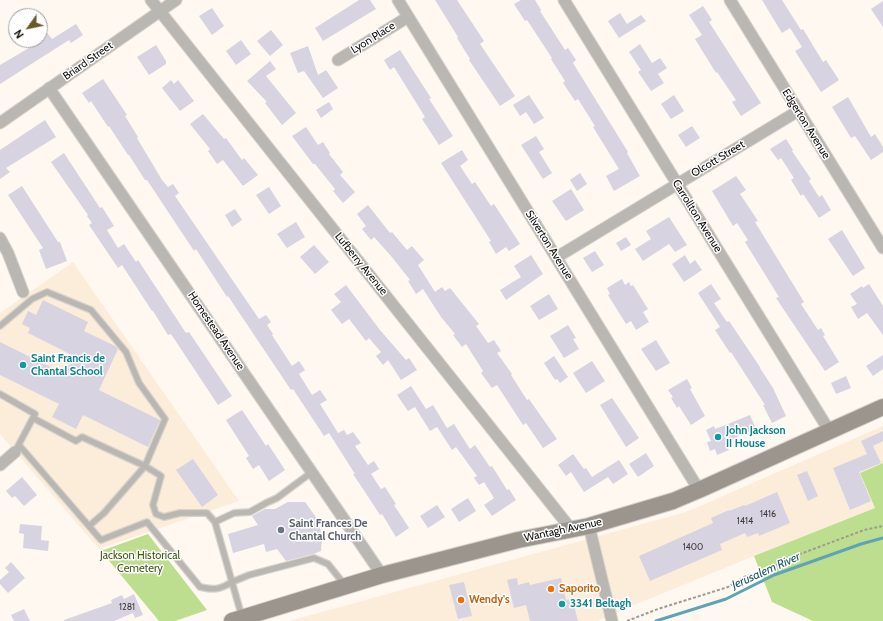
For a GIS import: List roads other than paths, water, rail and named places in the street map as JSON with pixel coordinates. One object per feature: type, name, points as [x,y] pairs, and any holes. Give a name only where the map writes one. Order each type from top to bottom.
[{"type":"main road","name":"Wantagh Avenue","points":[[237,619],[265,613],[382,575],[518,540],[571,528],[590,526],[673,500],[699,490],[883,408]]},
{"type":"street","name":"Lufberry Avenue","points":[[151,0],[571,528]]},
{"type":"street","name":"Briard Street","points":[[0,123],[176,0]]},
{"type":"street","name":"Silverton Avenue","points":[[398,0],[699,490]]},
{"type":"street","name":"Carrollton Avenue","points":[[564,0],[830,432]]},
{"type":"street","name":"Edgerton Avenue","points":[[730,0],[883,248]]},
{"type":"street","name":"Lyon Place","points":[[338,60],[408,17]]},
{"type":"street","name":"Homestead Avenue","points":[[49,88],[382,575]]},
{"type":"street","name":"Olcott Street","points":[[557,257],[798,111]]},
{"type":"street","points":[[0,238],[8,253],[23,292]]},
{"type":"street","points":[[0,465],[17,449]]},
{"type":"street","points":[[590,526],[612,621]]},
{"type":"lane","points":[[0,326],[32,299],[47,292],[91,310],[126,352],[139,383],[165,419],[145,466],[104,513],[89,526]]},
{"type":"lane","points":[[0,394],[35,414],[17,449],[101,540],[147,522],[200,587],[212,589],[221,588],[249,574],[314,558],[328,564],[345,586]]},
{"type":"lane","points":[[33,418],[76,441],[82,437],[145,466],[161,476],[153,505],[156,514],[164,517],[180,513],[207,512],[215,522],[232,582],[237,619]]},
{"type":"lane","points":[[215,522],[234,513],[250,512],[266,502],[277,498],[312,472]]},
{"type":"waterway","name":"Jerusalem River","points":[[656,621],[726,599],[774,575],[861,544],[883,538]]},
{"type":"place","name":"Saint Francis de Chantal School","points":[[23,365]]},
{"type":"place","name":"John Jackson II House","points":[[718,437]]},
{"type":"place","name":"Saint Frances De Chantal Church","points":[[281,530]]},
{"type":"place","name":"Saporito","points":[[551,589]]},
{"type":"place","name":"Wendy's","points":[[461,600]]},
{"type":"place","name":"3341 Beltagh","points":[[562,604]]},
{"type":"park label","name":"Jackson Historical Cemetery","points":[[140,562]]}]
